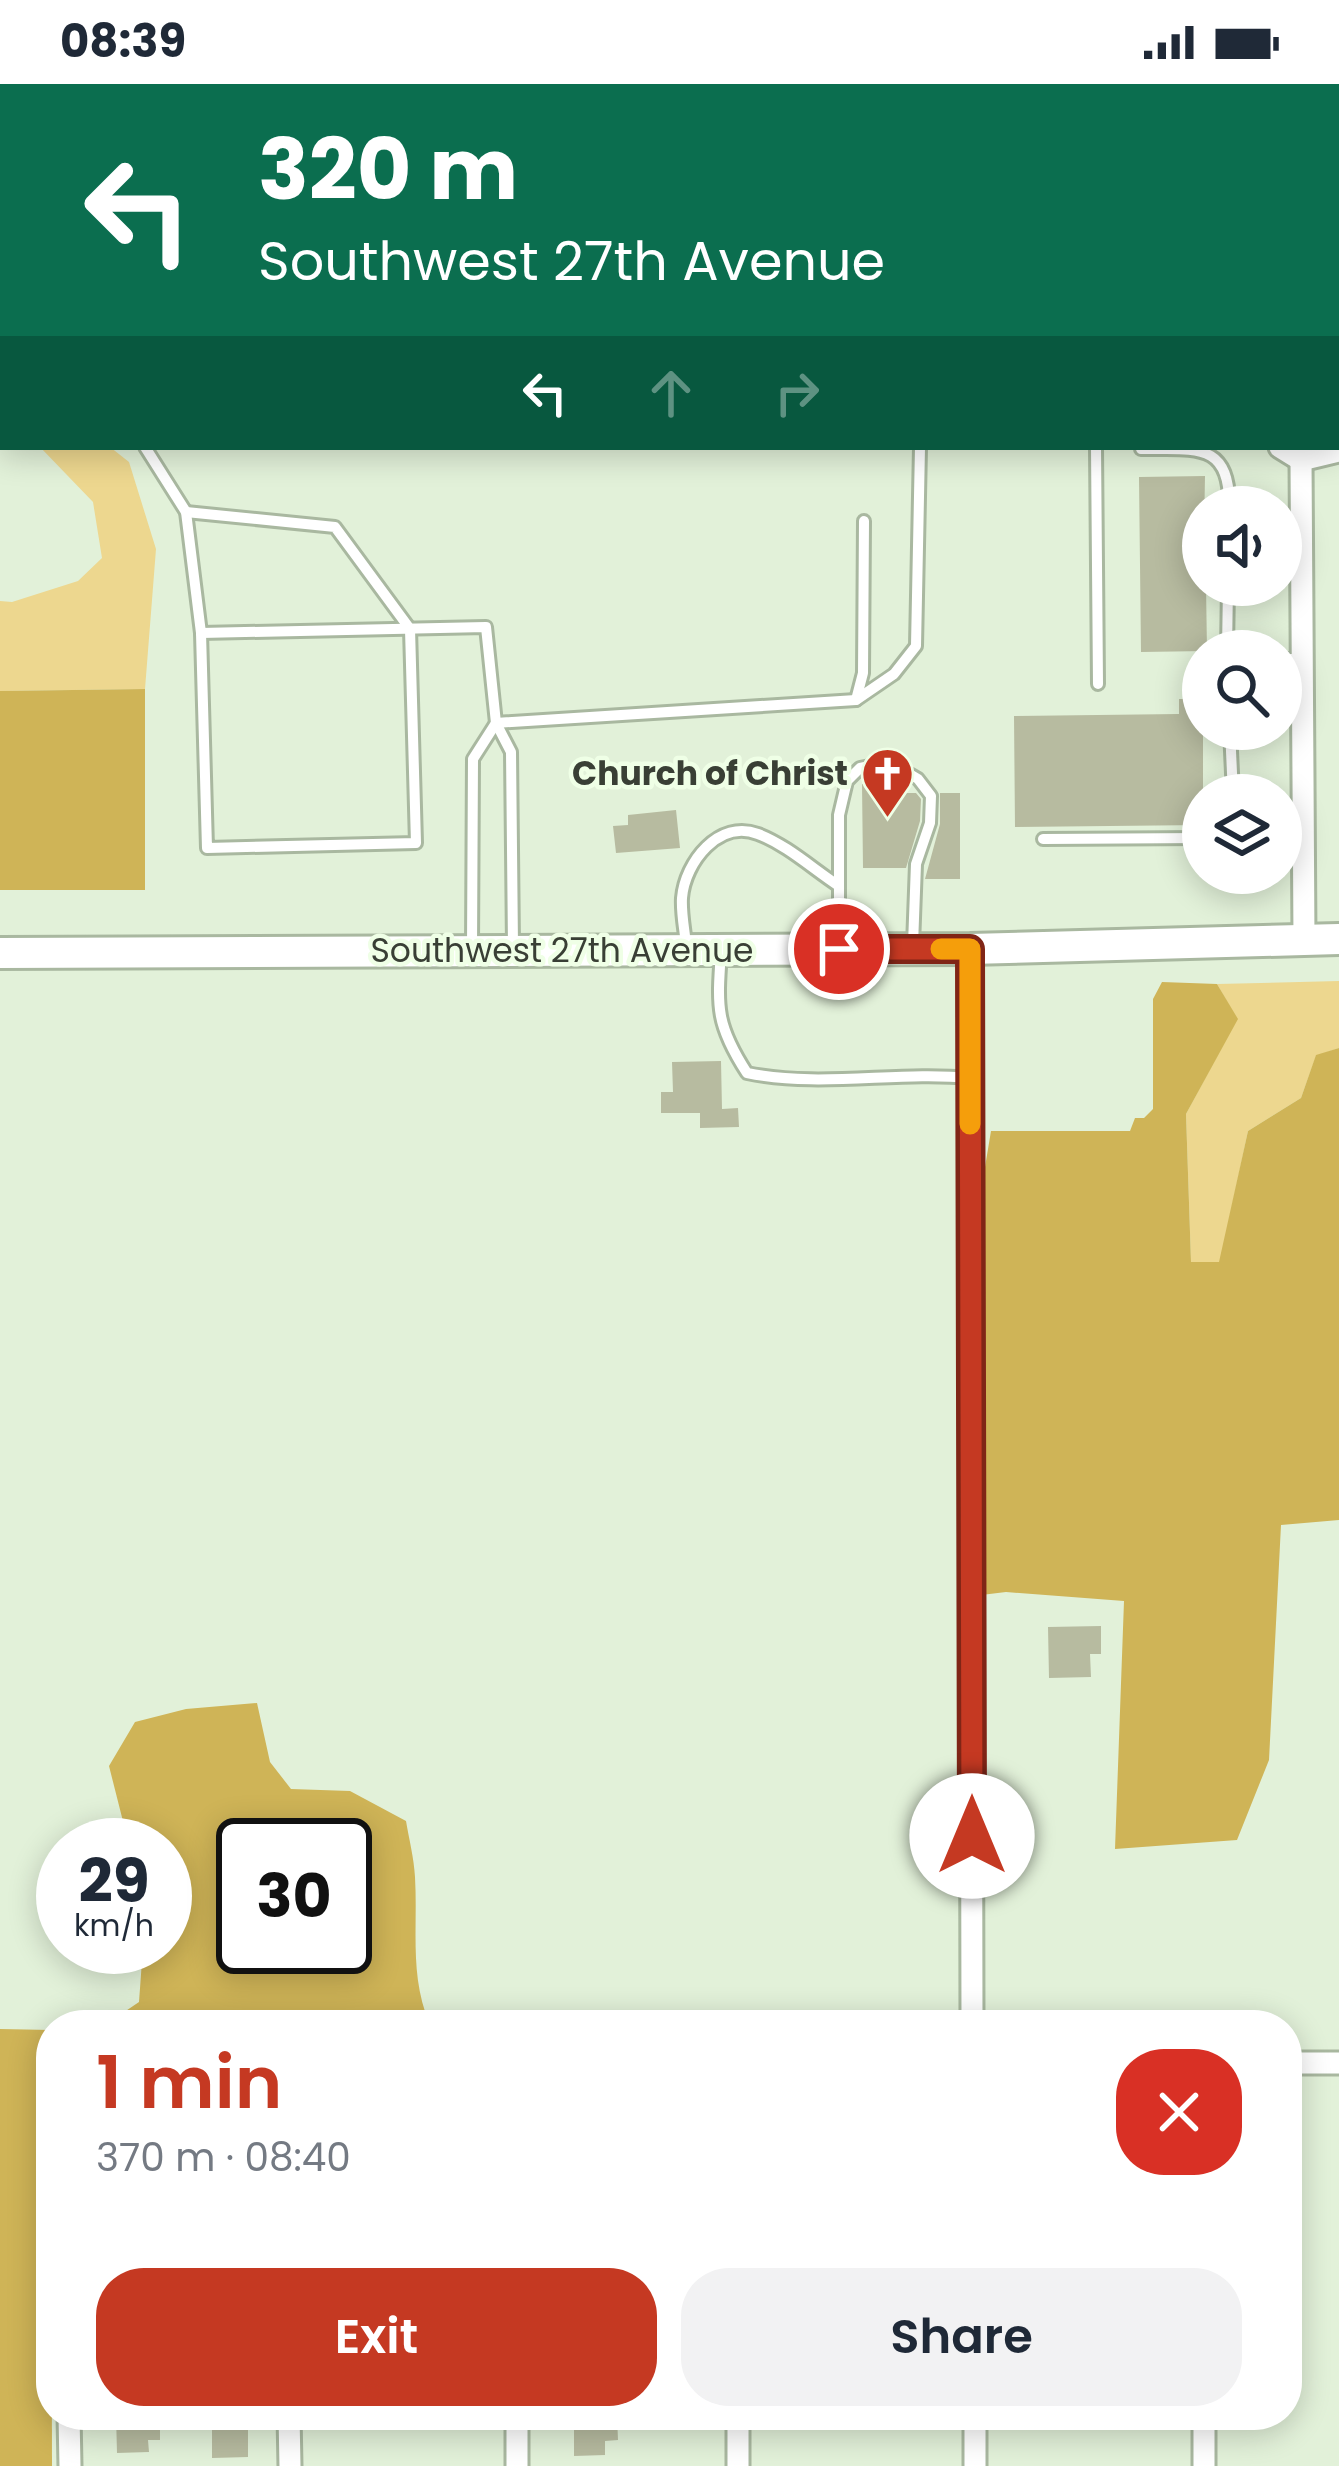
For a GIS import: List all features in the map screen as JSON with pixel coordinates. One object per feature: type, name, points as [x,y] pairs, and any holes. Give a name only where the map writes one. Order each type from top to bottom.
[{"type":"main road","name":"Southwest 27th Avenue","points":[[0,953],[970,949],[1339,939]]},
{"type":"street","points":[[1285,450],[1301,460],[1339,451]]},
{"type":"street","points":[[1293,630],[1301,460]]},
{"type":"street","points":[[1298,894],[1304,939]]},
{"type":"street","points":[[970,949],[972,2010]]},
{"type":"street","points":[[1302,2063],[1339,2063]]},
{"type":"street","points":[[69,2430],[70,2466]]},
{"type":"street","points":[[289,2430],[290,2466]]},
{"type":"street","points":[[517,2430],[518,2466]]},
{"type":"street","points":[[738,2430],[738,2466]]},
{"type":"street","points":[[975,2430],[975,2466]]},
{"type":"street","points":[[1204,2430],[1204,2466]]},
{"type":"lane","points":[[147,450],[186,512],[201,633],[207,848],[416,843],[410,629],[335,527],[186,512]]},
{"type":"lane","points":[[496,723],[856,700],[894,674],[916,646],[920,450]]},
{"type":"lane","points":[[1096,450],[1098,684]]},
{"type":"lane","points":[[1205,450],[1221,461],[1230,486]]},
{"type":"lane","points":[[856,700],[863,673],[864,521]]},
{"type":"lane","points":[[201,633],[486,627],[496,723],[511,752],[513,949]]},
{"type":"lane","points":[[472,949],[473,759],[496,723]]},
{"type":"lane","points":[[839,949],[839,815],[848,781],[860,768],[889,763],[919,779],[931,796],[930,823],[916,864],[913,949]]},
{"type":"lane","points":[[686,949],[682,899],[687,874],[710,843],[730,830],[752,832],[775,842],[839,886]]},
{"type":"lane","points":[[1043,839],[1182,838]]},
{"type":"lane","points":[[721,949],[718,1004],[725,1039],[747,1072],[784,1080],[886,1078],[916,1072],[970,1078]]},
{"type":"shaded area","points":[[43,450],[114,450],[129,462],[156,549],[145,689],[0,691],[0,601],[12,602],[78,581],[102,558],[93,502]]},
{"type":"shaded area","points":[[145,689],[145,890],[0,890],[0,691]]},
{"type":"shaded area","points":[[1339,981],[1339,1048],[1316,1056],[1301,1098],[1248,1131],[1220,1262],[1191,1262],[1186,1114],[1237,1019],[1217,984]]},
{"type":"shaded area","points":[[1162,982],[1217,984],[1238,1019],[1186,1114],[1191,1262],[1219,1262],[1248,1131],[1301,1098],[1316,1055],[1339,1048],[1339,1520],[1281,1525],[1269,1760],[1237,1840],[1115,1849],[1124,1601],[1006,1592],[973,1596],[973,1239],[991,1131],[1130,1131],[1135,1118],[1144,1118],[1153,1109],[1153,999]]},
{"type":"shaded area","points":[[257,1703],[270,1762],[291,1789],[350,1791],[406,1821],[424,2010],[127,2010],[139,2002],[141,1974],[192,1974],[192,1818],[122,1818],[109,1766],[135,1722],[186,1709]]},
{"type":"shaded area","points":[[0,2029],[36,2030],[36,2430],[52,2430],[52,2466],[0,2466]]},
{"type":"building","points":[[1205,476],[1205,486],[1182,486],[1182,606],[1206,606],[1207,630],[1182,630],[1182,651],[1141,652],[1139,477]]},
{"type":"building","points":[[1182,699],[1182,750],[1203,750],[1203,774],[1182,774],[1182,825],[1015,827],[1014,716],[1179,714]]},
{"type":"building","name":"Church of Christ","points":[[902,783],[902,793],[916,793],[921,799],[920,821],[906,868],[863,868],[862,784]]},
{"type":"building","points":[[940,793],[960,793],[960,879],[925,879],[940,824]]},
{"type":"building","points":[[676,810],[680,848],[616,853],[613,826],[628,825],[628,815]]},
{"type":"building","points":[[721,1061],[722,1109],[738,1108],[739,1127],[700,1128],[700,1113],[661,1113],[661,1092],[673,1092],[672,1062]]},
{"type":"building","points":[[1101,1626],[1101,1654],[1090,1654],[1091,1677],[1049,1678],[1048,1627]]},
{"type":"building","points":[[116,2430],[160,2430],[160,2440],[148,2440],[149,2452],[117,2453]]},
{"type":"building","points":[[212,2430],[248,2430],[248,2457],[212,2458]]},
{"type":"building","points":[[574,2430],[618,2430],[618,2440],[605,2441],[605,2455],[574,2456]]},
{"type":"slow traffic","points":[[941,949],[970,949],[970,1124]]},
{"type":"place","name":"Church of Christ","points":[[887,819]]},
{"type":"route","points":[[839,949],[970,949],[972,1836]]}]
